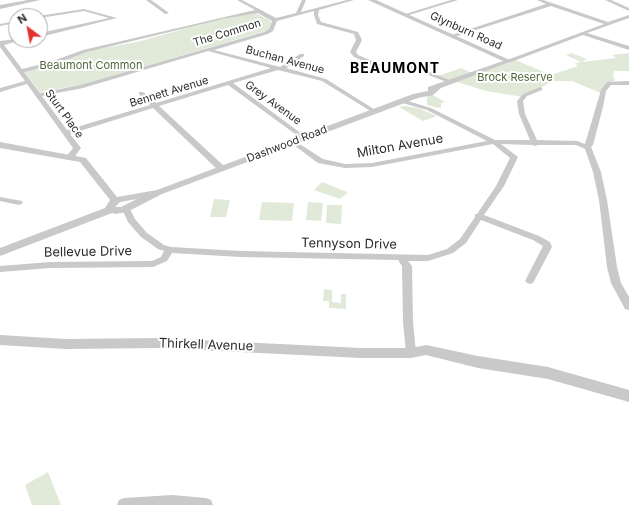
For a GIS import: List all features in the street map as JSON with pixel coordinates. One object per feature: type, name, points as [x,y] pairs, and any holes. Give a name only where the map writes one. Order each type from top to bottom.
[{"type":"street","points":[[0,7],[24,1],[36,0]]},
{"type":"street","points":[[148,0],[167,13]]},
{"type":"street","points":[[239,0],[259,11]]},
{"type":"street","points":[[298,13],[304,0]]},
{"type":"street","points":[[275,20],[352,0]]},
{"type":"street","name":"Glynburn Road","points":[[370,0],[509,60]]},
{"type":"street","points":[[404,15],[456,0]]},
{"type":"street","points":[[539,0],[609,24]]},
{"type":"street","points":[[607,0],[629,10]]},
{"type":"street","points":[[452,36],[551,4]]},
{"type":"street","points":[[317,9],[316,15],[319,23],[356,33],[359,40],[353,53],[356,56],[378,66],[414,67],[451,82]]},
{"type":"street","points":[[48,16],[84,10],[115,18],[48,33]]},
{"type":"street","name":"The Common","points":[[20,71],[52,63],[85,51],[259,11],[275,20],[274,26],[266,33],[81,86],[38,95]]},
{"type":"street","name":"Dashwood Road","points":[[127,205],[221,168],[401,101],[430,93],[451,82],[584,34],[629,16]]},
{"type":"street","points":[[584,34],[629,48]]},
{"type":"street","name":"Sturt Place","points":[[0,44],[7,57],[20,71],[77,148],[70,157]]},
{"type":"street","name":"Buchan Avenue","points":[[207,50],[324,80],[374,111]]},
{"type":"street","name":"Bennett Avenue","points":[[66,133],[279,69],[302,55]]},
{"type":"street","points":[[495,66],[502,61],[498,56]]},
{"type":"street","points":[[0,90],[28,82]]},
{"type":"street","points":[[585,146],[589,145],[603,91],[609,83],[629,83]]},
{"type":"street","name":"Grey Avenue","points":[[230,84],[304,138]]},
{"type":"street","points":[[535,144],[522,114],[520,101],[525,95],[540,89]]},
{"type":"street","points":[[141,93],[154,107],[221,168]]},
{"type":"street","points":[[416,96],[421,101],[420,106]]},
{"type":"street","points":[[401,101],[409,105],[420,106],[442,115],[494,142],[535,144],[577,143],[588,148],[597,172],[603,200],[609,252],[616,283],[629,306]]},
{"type":"street","name":"Milton Avenue","points":[[293,142],[320,161],[330,164],[352,166],[372,165],[494,142]]},
{"type":"street","name":"Tennyson Drive","points":[[127,205],[131,220],[144,235],[161,247],[170,250],[241,254],[402,258],[438,256],[456,248],[500,186],[514,157],[494,142]]},
{"type":"street","points":[[0,145],[83,160],[113,205],[119,211],[127,205]]},
{"type":"street","points":[[0,199],[20,203]]},
{"type":"street","points":[[0,252],[113,205]]},
{"type":"street","points":[[478,216],[536,238],[547,244],[548,247],[530,281]]},
{"type":"street","name":"Bellevue Drive","points":[[0,269],[50,264],[153,264],[164,259],[170,250]]},
{"type":"street","points":[[402,258],[407,266],[408,322],[412,353]]},
{"type":"street","points":[[407,278],[419,258]]},
{"type":"street","name":"Thirkell Avenue","points":[[0,340],[66,344],[165,343],[361,353],[412,353],[439,360],[478,362],[548,373],[629,396]]},
{"type":"street","points":[[124,505],[172,502],[206,505]]},
{"type":"green space","name":"Beaumont Common","points":[[256,13],[271,21],[269,30],[80,85],[40,92],[23,70],[93,50],[137,42],[212,21]]},
{"type":"green space","name":"Brock Reserve","points":[[571,53],[587,59],[582,62],[615,58],[618,59],[612,55],[629,53],[629,71],[614,71],[613,77],[616,80],[609,83],[603,94],[572,81],[553,81],[523,97],[486,91],[454,81],[451,82],[438,76],[461,68],[474,74],[513,59],[551,75],[578,66],[575,63],[581,62],[566,55]]},
{"type":"green space","points":[[431,94],[445,102],[441,103],[441,107],[438,108],[427,105],[427,96]]},
{"type":"green space","points":[[404,106],[418,108],[437,116],[423,121],[399,107]]},
{"type":"green space","points":[[322,182],[348,192],[340,199],[314,190]]},
{"type":"green space","points":[[214,199],[230,200],[226,217],[210,217]]},
{"type":"green space","points":[[262,202],[294,203],[292,221],[259,220]]},
{"type":"green space","points":[[308,202],[323,203],[321,221],[306,220]]},
{"type":"green space","points":[[327,205],[342,205],[341,224],[326,223]]},
{"type":"green space","points":[[324,289],[332,290],[332,302],[341,303],[341,294],[346,294],[346,309],[329,308],[329,301],[323,301]]},
{"type":"green space","points":[[48,472],[61,505],[32,505],[25,485]]},
{"type":"district","name":"BEAUMONT","points":[[395,69]]}]
